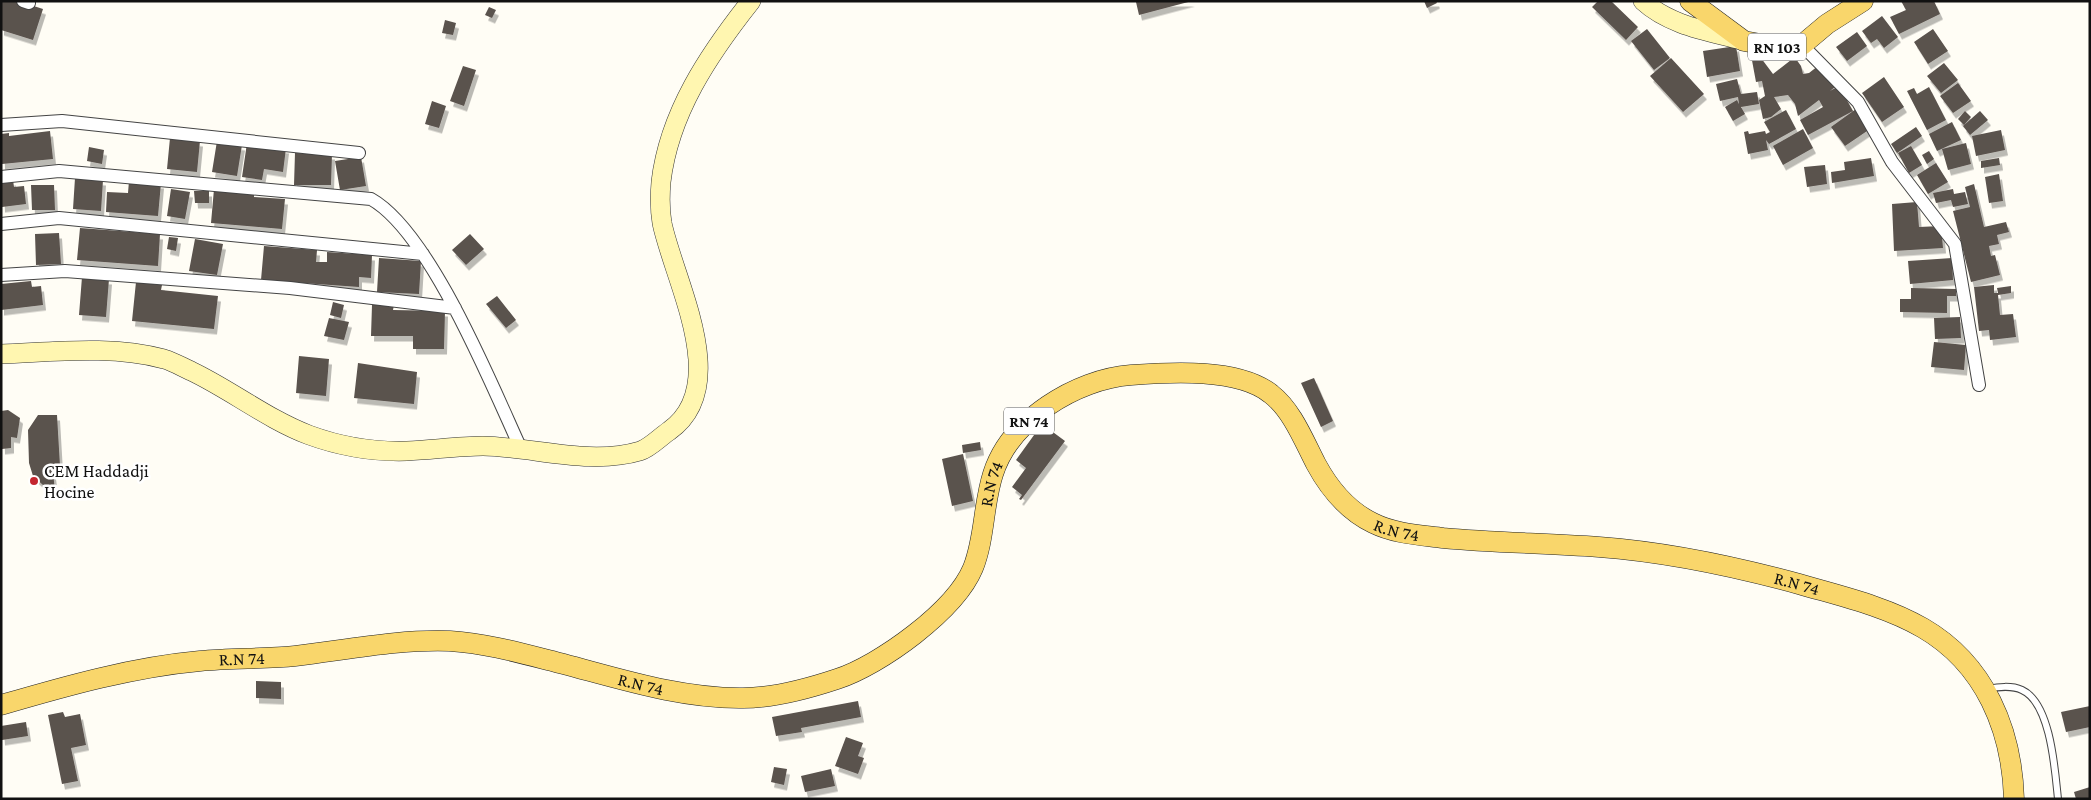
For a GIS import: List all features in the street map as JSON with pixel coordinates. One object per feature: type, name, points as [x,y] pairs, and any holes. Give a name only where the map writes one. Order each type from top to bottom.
[{"type":"main road","name":"RN 103","points":[[1690,1],[1744,41],[1777,47],[1802,45],[1828,24],[1863,1]]},
{"type":"main road","name":"R.N 74","points":[[2,704],[136,670],[189,662],[286,657],[393,644],[446,641],[487,645],[700,696],[748,698],[801,691],[852,675],[886,655],[934,618],[955,597],[972,571],[994,469],[1003,449],[1025,424],[1054,402],[1086,385],[1123,375],[1170,373],[1220,375],[1249,382],[1272,394],[1290,416],[1326,481],[1345,503],[1374,523],[1403,533],[1465,540],[1603,547],[1688,558],[1772,577],[1871,605],[1924,628],[1962,658],[1986,689],[1999,715],[2010,749],[2014,799]]},
{"type":"street","points":[[1,354],[88,351],[131,352],[168,360],[209,380],[273,418],[311,436],[359,448],[404,451],[483,446],[602,457],[642,450],[676,426],[693,400],[698,366],[697,340],[662,221],[661,185],[672,132],[696,80],[726,33],[751,1]]},
{"type":"street","points":[[1643,1],[1656,12],[1685,25],[1744,41]]},
{"type":"street","points":[[1802,45],[1858,102],[1892,162],[1955,244],[1979,385]]},
{"type":"street","points":[[1,125],[62,121],[359,153]]},
{"type":"street","points":[[1,177],[59,171],[372,199],[387,208],[423,254],[455,308],[522,449]]},
{"type":"street","points":[[1,224],[59,218],[423,254]]},
{"type":"street","points":[[1,275],[64,271],[290,288],[455,308]]},
{"type":"lane","points":[[1986,689],[2006,687],[2023,690],[2035,701],[2047,727],[2058,799]]},
{"type":"building","points":[[1,1],[18,1],[43,9],[33,40],[1,30]]},
{"type":"building","points":[[1138,1],[1192,1],[1139,15],[1136,2]]},
{"type":"building","points":[[1424,1],[1436,1],[1437,3],[1427,8]]},
{"type":"building","points":[[1598,1],[1611,1],[1638,27],[1626,40],[1592,7]]},
{"type":"building","points":[[1901,1],[1934,1],[1940,14],[1899,34],[1890,17],[1906,10]]},
{"type":"building","points":[[489,7],[496,10],[492,18],[485,15]]},
{"type":"building","points":[[1882,16],[1898,37],[1884,48],[1877,39],[1871,43],[1862,31]]},
{"type":"building","points":[[445,20],[456,23],[453,35],[442,33]]},
{"type":"building","points":[[1647,29],[1670,58],[1654,70],[1631,41]]},
{"type":"building","points":[[1933,29],[1948,51],[1928,64],[1914,42]]},
{"type":"building","points":[[1857,32],[1867,46],[1847,61],[1836,47]]},
{"type":"building","points":[[1736,46],[1740,71],[1707,77],[1703,51]]},
{"type":"building","points":[[1758,54],[1773,74],[1791,60],[1796,59],[1801,66],[1803,74],[1809,73],[1818,66],[1835,87],[1830,91],[1839,86],[1853,111],[1808,135],[1800,120],[1823,107],[1819,100],[1798,116],[1795,104],[1788,95],[1774,97],[1781,109],[1771,117],[1763,119],[1759,100],[1765,96],[1762,81],[1756,82],[1751,55]]},
{"type":"building","points":[[1671,58],[1704,94],[1683,112],[1650,76]]},
{"type":"building","points":[[1944,63],[1958,80],[1941,93],[1927,76]]},
{"type":"building","points":[[463,66],[476,70],[464,106],[450,101]]},
{"type":"building","points":[[1884,77],[1904,107],[1882,122],[1862,93]]},
{"type":"building","points":[[1737,79],[1741,94],[1757,92],[1759,104],[1741,107],[1745,114],[1733,121],[1725,107],[1737,100],[1739,104],[1738,97],[1720,101],[1716,84]]},
{"type":"building","points":[[1958,83],[1971,101],[1953,113],[1940,96]]},
{"type":"building","points":[[1929,87],[1946,120],[1927,130],[1907,91],[1914,88],[1917,94]]},
{"type":"building","points":[[432,101],[446,106],[439,128],[425,124]]},
{"type":"building","points":[[1856,109],[1870,129],[1845,146],[1831,127]]},
{"type":"building","points":[[1786,110],[1796,129],[1769,144],[1766,140],[1768,150],[1748,154],[1744,132],[1748,131],[1749,134],[1765,131],[1766,134],[1770,132],[1764,122]]},
{"type":"building","points":[[1965,111],[1971,117],[1964,125],[1958,119]]},
{"type":"building","points":[[1980,111],[1988,120],[1970,135],[1963,126]]},
{"type":"building","points":[[1952,122],[1961,140],[1937,151],[1929,134]]},
{"type":"building","points":[[1916,127],[1922,136],[1897,153],[1891,144]]},
{"type":"building","points":[[1803,129],[1813,148],[1783,165],[1773,146]]},
{"type":"building","points":[[2001,130],[2005,150],[1976,156],[1972,136]]},
{"type":"building","points":[[50,131],[53,159],[2,164],[1,134],[9,133],[9,136]]},
{"type":"building","points":[[170,138],[200,141],[197,172],[167,169]]},
{"type":"building","points":[[217,141],[242,145],[237,176],[212,172]]},
{"type":"building","points":[[247,143],[286,148],[283,172],[264,169],[262,180],[242,177]]},
{"type":"building","points":[[1966,143],[1971,164],[1948,170],[1942,149]]},
{"type":"building","points":[[1911,146],[1922,165],[1909,173],[1898,153]]},
{"type":"building","points":[[89,147],[104,150],[102,164],[87,161]]},
{"type":"building","points":[[1929,151],[1934,159],[1927,164],[1922,155]]},
{"type":"building","points":[[295,153],[332,154],[331,185],[294,185]]},
{"type":"building","points":[[361,157],[366,186],[340,190],[335,161]]},
{"type":"building","points":[[1871,158],[1874,176],[1832,183],[1831,172],[1845,170],[1844,162]]},
{"type":"building","points":[[1999,158],[2000,165],[1981,168],[1981,161]]},
{"type":"building","points":[[1936,163],[1948,182],[1928,194],[1917,175]]},
{"type":"building","points":[[1825,165],[1827,184],[1807,187],[1804,167]]},
{"type":"building","points":[[1999,174],[2003,201],[1989,203],[1985,177]]},
{"type":"building","points":[[75,178],[103,180],[101,211],[73,209]]},
{"type":"building","points":[[13,180],[14,187],[24,186],[26,204],[2,207],[1,182]]},
{"type":"building","points":[[129,181],[161,183],[158,216],[106,212],[107,192],[128,193]]},
{"type":"building","points":[[1974,184],[1984,227],[2006,222],[2009,232],[1997,235],[1999,244],[1989,246],[1991,256],[1995,255],[2000,275],[1971,282],[1953,211],[1970,207],[1965,187]]},
{"type":"building","points":[[31,185],[54,185],[55,210],[32,210]]},
{"type":"building","points":[[171,189],[190,192],[185,219],[167,216]]},
{"type":"building","points":[[214,189],[254,194],[254,197],[285,199],[282,229],[211,223]]},
{"type":"building","points":[[1953,189],[1954,194],[1965,192],[1968,204],[1953,207],[1951,200],[1936,203],[1933,193]]},
{"type":"building","points":[[194,191],[209,191],[209,203],[195,203]]},
{"type":"building","points":[[1917,202],[1919,227],[1941,226],[1943,248],[1894,251],[1892,204]]},
{"type":"building","points":[[80,228],[160,234],[158,266],[77,260]]},
{"type":"building","points":[[59,233],[61,264],[36,265],[35,234]]},
{"type":"building","points":[[470,234],[484,249],[466,265],[452,250]]},
{"type":"building","points":[[169,237],[178,238],[176,251],[167,249]]},
{"type":"building","points":[[195,239],[223,244],[217,275],[189,271]]},
{"type":"building","points":[[264,246],[317,250],[316,262],[327,262],[327,252],[372,255],[371,278],[359,277],[359,287],[261,280]]},
{"type":"building","points":[[379,258],[421,261],[419,294],[377,292]]},
{"type":"building","points":[[1952,258],[1953,280],[1910,284],[1908,261]]},
{"type":"building","points":[[82,277],[109,279],[106,317],[79,315]]},
{"type":"building","points":[[31,281],[32,287],[41,286],[43,305],[1,310],[1,284]]},
{"type":"building","points":[[136,282],[162,285],[161,290],[218,296],[214,329],[132,321]]},
{"type":"building","points":[[1994,285],[1994,293],[1998,293],[1997,288],[2011,286],[2011,293],[1998,295],[2000,315],[2013,314],[2016,337],[1990,340],[1989,330],[1979,331],[1974,287]]},
{"type":"building","points":[[1911,288],[1956,289],[1956,296],[1947,296],[1947,313],[1900,312],[1900,299],[1911,299]]},
{"type":"building","points":[[497,296],[516,320],[506,328],[486,304]]},
{"type":"building","points":[[333,302],[344,305],[341,318],[330,315]]},
{"type":"building","points":[[372,305],[394,305],[393,310],[445,311],[444,349],[413,349],[413,336],[371,336]]},
{"type":"building","points":[[1960,317],[1961,338],[1935,339],[1934,318]]},
{"type":"building","points":[[329,318],[349,322],[344,340],[324,336]]},
{"type":"building","points":[[1934,342],[1966,345],[1964,370],[1931,367]]},
{"type":"building","points":[[299,356],[329,359],[326,396],[296,393]]},
{"type":"building","points":[[358,363],[417,372],[414,404],[354,398]]},
{"type":"building","points":[[1314,378],[1333,421],[1321,427],[1301,383]]},
{"type":"building","points":[[8,410],[20,418],[17,438],[11,437],[11,448],[2,449],[1,411]]},
{"type":"building","points":[[38,415],[57,415],[60,466],[52,465],[55,490],[43,485],[33,476],[29,463],[28,430]]},
{"type":"building","points":[[1042,424],[1065,441],[1021,500],[1019,499],[1022,495],[1012,487],[1026,468],[1016,460]]},
{"type":"building","points":[[980,442],[981,450],[963,453],[962,445]]},
{"type":"building","points":[[963,454],[973,501],[952,506],[942,459]]},
{"type":"building","points":[[256,681],[281,682],[281,699],[256,698]]},
{"type":"building","points":[[858,701],[861,717],[801,728],[802,732],[776,736],[772,717]]},
{"type":"building","points":[[2090,706],[2090,727],[2066,732],[2061,712]]},
{"type":"building","points":[[63,712],[65,717],[80,714],[86,745],[71,748],[78,781],[62,784],[48,715]]},
{"type":"building","points":[[26,722],[28,736],[2,740],[1,726]]},
{"type":"building","points":[[846,737],[863,743],[858,756],[864,758],[858,774],[835,766]]},
{"type":"building","points":[[774,767],[787,769],[784,785],[771,782]]},
{"type":"building","points":[[831,769],[835,786],[805,792],[801,776]]},
{"type":"building","points":[[2090,787],[2090,799],[2076,799],[2074,792]]},
{"type":"place","name":"CEM Haddadji Hocine","points":[[34,481]]}]
